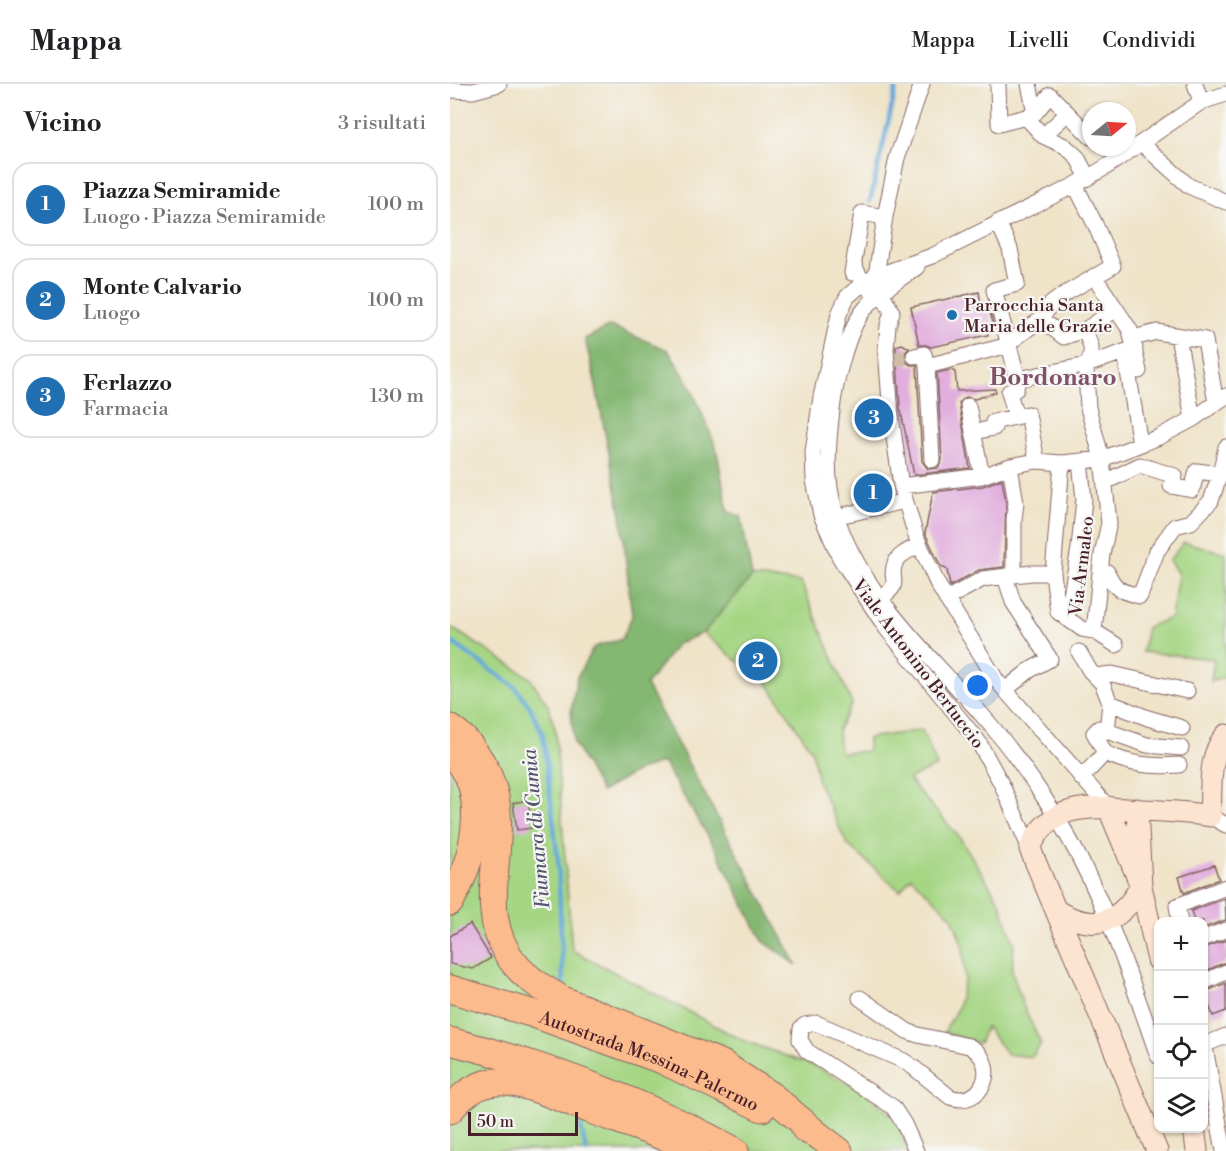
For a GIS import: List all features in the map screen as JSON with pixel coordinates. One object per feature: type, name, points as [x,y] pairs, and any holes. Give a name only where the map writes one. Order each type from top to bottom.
[{"type":"highway","points":[[450,728],[470,746],[482,762],[492,782],[498,806],[499,828],[494,915],[502,942],[517,966],[536,983],[563,1000],[722,1064],[773,1097],[829,1143]]},
{"type":"highway","points":[[450,750],[465,771],[471,785],[475,805],[471,851],[463,876],[450,902]]},
{"type":"highway","name":"Autostrada Messina-Palermo","points":[[450,989],[531,1012],[662,1060],[829,1143]]},
{"type":"highway","points":[[450,1041],[579,1081],[669,1119],[735,1151]]},
{"type":"highway","points":[[450,1110],[463,1095],[473,1088],[484,1084],[505,1082],[555,1096],[697,1151]]},
{"type":"street","points":[[450,90],[472,91],[499,84]]},
{"type":"street","points":[[870,280],[897,158],[922,84]]},
{"type":"street","points":[[998,84],[999,124],[1031,115],[1050,95],[1082,128]]},
{"type":"street","points":[[927,366],[1009,344],[1041,319],[1051,304],[1113,266],[1095,224],[1077,157],[1065,146],[1043,136],[1031,115],[1029,84]]},
{"type":"street","points":[[1195,84],[1202,102]]},
{"type":"street","points":[[870,280],[932,256],[1082,182],[1202,102],[1226,94]]},
{"type":"street","points":[[1043,136],[1068,113]]},
{"type":"street","points":[[1141,143],[1190,186],[1226,202]]},
{"type":"street","points":[[1077,157],[1082,153]]},
{"type":"street","points":[[847,297],[862,213],[885,216]]},
{"type":"street","points":[[998,222],[1010,249],[1017,285],[994,290],[1018,379],[1016,389],[1009,392],[1016,417]]},
{"type":"street","name":"Viale Antonino Bertuccio","points":[[932,256],[878,295],[864,309],[851,335],[834,398],[828,453],[831,494],[852,552],[881,598],[913,639],[994,730],[1056,816],[1087,872],[1127,967],[1154,1045]]},
{"type":"street","points":[[854,265],[870,280],[878,295],[885,299],[892,312],[888,326],[891,416],[903,493],[919,545],[946,599],[987,667],[1080,778],[1108,807],[1141,885]]},
{"type":"street","points":[[1094,276],[1116,309],[1139,371]]},
{"type":"street","name":"Viale Antonino Bertuccio","points":[[870,280],[847,297],[839,314],[826,371],[813,452],[814,480],[821,515],[840,558],[886,628],[978,741],[1001,783],[1157,1151]]},
{"type":"street","points":[[1041,319],[1064,337],[1085,330],[1116,309]]},
{"type":"street","name":"Via Armaleo","points":[[1085,330],[1091,347],[1087,365],[1088,408],[1102,459],[1109,523],[1100,572],[1094,631]]},
{"type":"street","points":[[848,514],[903,493],[982,476],[1010,466],[1037,461],[1062,463],[1102,459],[1193,419],[1221,400],[1205,340],[1157,332],[1087,365],[1018,379]]},
{"type":"street","points":[[1178,336],[1193,419]]},
{"type":"street","points":[[1131,346],[1140,444]]},
{"type":"street","points":[[914,356],[924,354],[927,366],[932,460]]},
{"type":"street","points":[[968,406],[982,476]]},
{"type":"street","points":[[974,432],[994,428],[993,422],[1028,414],[1037,461]]},
{"type":"street","points":[[1100,572],[1107,572],[1119,591],[1140,596],[1157,551],[1175,526],[1191,522],[1211,501],[1226,447]]},
{"type":"street","points":[[1067,619],[1079,548],[1084,499],[1080,462]]},
{"type":"street","points":[[1062,463],[1053,573],[1058,612],[1082,629],[1094,631],[1116,645]]},
{"type":"street","points":[[1105,482],[1140,465],[1174,476],[1171,486],[1192,490],[1197,471],[1220,474]]},
{"type":"street","points":[[1005,690],[1030,670],[1050,659],[1014,602],[1009,576],[1016,503],[1010,466]]},
{"type":"street","points":[[881,598],[891,591],[894,585],[895,563],[919,545]]},
{"type":"street","points":[[946,599],[983,579],[1031,573],[1053,573]]},
{"type":"street","points":[[1079,652],[1102,683],[1110,703],[1107,731]]},
{"type":"street","points":[[1095,676],[1112,674],[1187,691]]},
{"type":"street","points":[[1110,703],[1182,728]]},
{"type":"street","points":[[1179,765],[1158,767],[1123,762],[1105,753],[1094,733],[1100,728],[1147,744],[1181,748]]},
{"type":"street","points":[[1030,849],[1034,837],[1041,828],[1056,816],[1075,809],[1108,807],[1193,813],[1218,821],[1214,759],[1226,735]]},
{"type":"street","points":[[1080,778],[1105,753]]},
{"type":"street","points":[[1137,809],[1141,885],[1154,942]]},
{"type":"street","points":[[1057,911],[1081,923],[1108,921],[1128,905],[1141,885]]},
{"type":"street","points":[[1179,917],[1177,906],[1226,887]]},
{"type":"street","points":[[1208,936],[1226,930]]},
{"type":"street","points":[[1208,980],[1226,972]]},
{"type":"street","points":[[860,998],[907,1031],[969,1046],[975,1049],[985,1062],[986,1079],[982,1087],[970,1096],[956,1099],[904,1061],[816,1023],[801,1028],[800,1040],[807,1051],[893,1107],[904,1124],[915,1151]]},
{"type":"street","points":[[1208,1042],[1226,1036]]},
{"type":"street","points":[[1208,1058],[1222,1111],[1224,1151]]},
{"type":"street","points":[[1187,1133],[1195,1151]]},
{"type":"street","points":[[1194,1133],[1195,1151]]},
{"type":"green space","points":[[610,326],[668,350],[690,385],[716,447],[728,512],[741,516],[752,577],[703,633],[677,644],[646,685],[797,965],[763,941],[715,848],[663,762],[637,771],[601,792],[574,743],[571,711],[577,677],[594,647],[622,639],[632,616],[621,515],[585,339]]},
{"type":"green space","points":[[1184,542],[1226,553],[1226,677],[1211,682],[1214,659],[1142,652],[1147,627],[1171,618],[1178,574],[1169,560]]},
{"type":"green space","points":[[752,577],[801,582],[852,704],[838,729],[840,753],[868,751],[868,738],[922,730],[937,766],[908,779],[960,838],[1000,902],[1014,943],[1012,971],[1023,1005],[1041,1044],[1032,1057],[1007,1054],[986,1027],[979,1043],[944,1032],[958,1007],[965,978],[963,947],[952,917],[911,877],[900,891],[847,844],[818,782],[812,751],[764,678],[736,660],[703,633]]},
{"type":"green space","points":[[450,627],[529,677],[547,703],[555,728],[572,950],[742,1040],[814,1066],[865,1092],[897,1121],[908,1151],[450,1151]]},
{"type":"building","name":"Parrocchia Santa Maria delle Grazie","points":[[979,292],[981,304],[987,302],[993,323],[986,325],[988,335],[931,347],[919,345],[911,307]]},
{"type":"building","points":[[902,344],[909,348],[905,353],[906,362],[917,365],[922,461],[928,469],[938,468],[942,460],[937,373],[951,370],[955,372],[957,391],[995,389],[996,392],[975,399],[966,397],[959,403],[970,468],[914,475],[900,407],[896,346]]},
{"type":"building","points":[[1002,479],[1006,503],[1004,567],[979,570],[950,586],[947,570],[940,565],[925,533],[933,492],[983,486]]},
{"type":"building","points":[[528,800],[532,828],[517,830],[513,803]]},
{"type":"building","points":[[1214,865],[1219,879],[1184,893],[1179,877]]},
{"type":"building","points":[[1225,898],[1226,920],[1208,926],[1208,917],[1193,917],[1191,911]]},
{"type":"building","points":[[470,924],[491,958],[473,969],[450,964],[450,936]]},
{"type":"building","points":[[1226,940],[1226,962],[1208,970],[1208,946]]},
{"type":"building","points":[[1226,983],[1226,1011],[1213,1016],[1208,1003],[1208,990]]},
{"type":"waterway","points":[[870,201],[897,84]]},
{"type":"waterway","name":"Fiumara di Cumia","points":[[450,641],[515,687],[530,707],[543,735],[558,860],[563,984]]},
{"type":"waterway","name":"Fiumara di Cumia","points":[[581,1127],[586,1151]]},
{"type":"tunnel","points":[[891,360],[914,356]]},
{"type":"place","name":"Parrocchia Santa Maria delle Grazie","points":[[952,315]]},
{"type":"place","name":"Ferlazzo","points":[[874,418]]},
{"type":"place","name":"Piazza Semiramide","points":[[873,493]]},
{"type":"place","name":"Monte Calvario","points":[[758,661]]},
{"type":"district","name":"Bordonaro","points":[[1053,378]]}]
